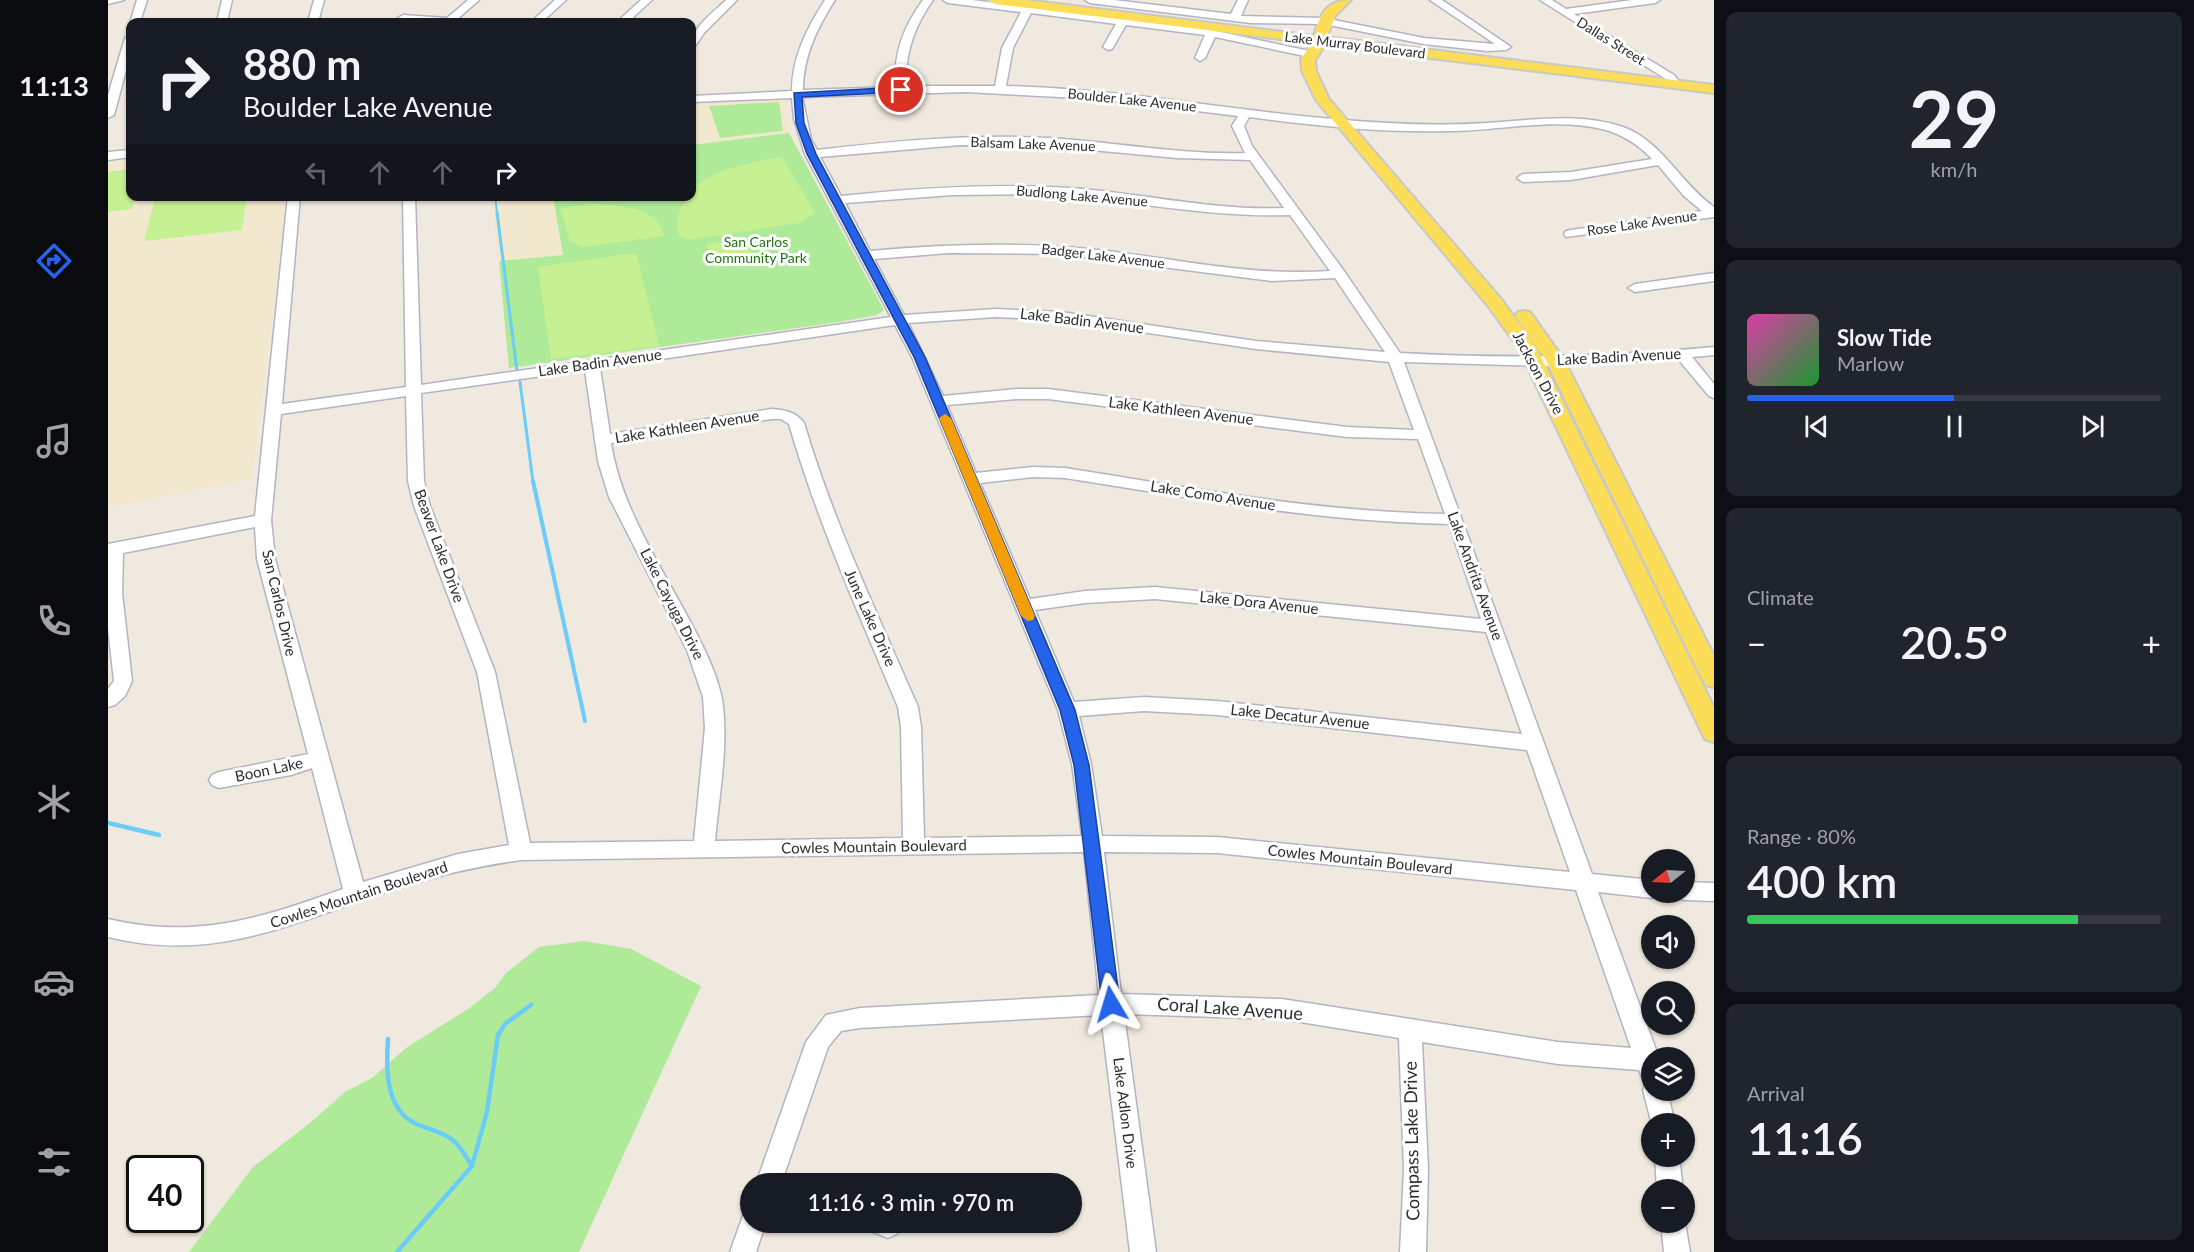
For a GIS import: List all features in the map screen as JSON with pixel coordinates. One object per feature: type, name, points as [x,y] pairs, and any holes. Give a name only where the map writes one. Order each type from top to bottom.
[{"type":"main road","name":"Lake Murray Boulevard","points":[[995,0],[1673,81],[1714,82]]},
{"type":"main road","name":"Lake Murray Boulevard","points":[[1046,0],[1319,38],[1633,72],[1714,89]]},
{"type":"main road","points":[[1319,38],[1335,7],[1346,0]]},
{"type":"main road","name":"Jackson Drive","points":[[1319,38],[1308,59],[1309,71],[1315,87],[1342,124],[1545,360],[1714,733]]},
{"type":"main road","name":"Jackson Drive","points":[[1319,38],[1322,61],[1330,87],[1359,125],[1500,286],[1545,360],[1714,679]]},
{"type":"main road","points":[[1633,72],[1644,68],[1644,61]]},
{"type":"street","points":[[108,1],[119,0]]},
{"type":"street","points":[[136,18],[141,0]]},
{"type":"street","points":[[223,18],[227,0]]},
{"type":"street","points":[[314,18],[320,0]]},
{"type":"street","points":[[317,11],[330,0]]},
{"type":"street","points":[[454,18],[474,0]]},
{"type":"street","points":[[541,18],[561,0]]},
{"type":"street","points":[[627,18],[647,0]]},
{"type":"street","points":[[696,37],[732,0]]},
{"type":"street","name":"Lake Adlon Drive","points":[[830,0],[815,22],[798,65],[797,95],[800,123],[811,154],[919,357],[1068,710],[1082,765],[1143,1252]]},
{"type":"street","points":[[901,90],[902,47],[907,33],[928,0]]},
{"type":"street","name":"Lake Murray Boulevard","points":[[948,0],[1211,33],[1424,41],[1486,48],[1506,47],[1435,0]]},
{"type":"street","name":"Lake Murray Boulevard","points":[[1090,0],[1158,4],[1235,18],[1319,38]]},
{"type":"street","points":[[1235,18],[1243,0]]},
{"type":"street","name":"Dallas Street","points":[[1545,0],[1673,81]]},
{"type":"street","points":[[1564,12],[1655,0]]},
{"type":"street","points":[[999,89],[1003,58],[1009,39],[1028,10]]},
{"type":"street","points":[[1108,47],[1123,22]]},
{"type":"street","points":[[1200,58],[1211,33]]},
{"type":"street","points":[[108,115],[126,52]]},
{"type":"street","name":"Boulder Lake Avenue","points":[[696,99],[901,90],[999,89],[1102,95],[1342,124],[1473,128],[1572,122],[1594,124],[1625,132],[1642,142],[1687,192],[1714,213]]},
{"type":"street","name":"Lake Andrita Avenue","points":[[1246,113],[1238,130],[1246,146],[1340,274],[1395,357],[1643,1047]]},
{"type":"street","name":"Balsam Lake Avenue","points":[[811,154],[903,143],[998,141],[1050,142],[1216,159],[1254,156]]},
{"type":"street","points":[[108,156],[126,154]]},
{"type":"street","points":[[1523,178],[1571,176],[1661,161]]},
{"type":"street","name":"Budlong Lake Avenue","points":[[836,200],[926,191],[998,189],[1075,192],[1221,212],[1262,214],[1293,211]]},
{"type":"street","name":"San Carlos Drive","points":[[294,201],[263,520],[266,559],[355,894]]},
{"type":"street","name":"Beaver Lake Drive","points":[[409,201],[416,481],[422,506],[486,672],[521,852]]},
{"type":"street","name":"Rose Lake Avenue","points":[[1570,234],[1714,213]]},
{"type":"street","name":"Badger Lake Avenue","points":[[865,256],[954,247],[1000,246],[1084,252],[1262,276],[1340,274]]},
{"type":"street","points":[[1635,288],[1714,277]]},
{"type":"street","name":"Lake Badin Avenue","points":[[274,410],[899,321],[998,312],[1067,316],[1252,345],[1395,357],[1545,360],[1682,355],[1714,351]]},
{"type":"street","points":[[1682,355],[1714,393]]},
{"type":"street","name":"Lake Cayuga Drive","points":[[592,365],[606,461],[617,497],[696,650],[709,682],[715,728],[704,850]]},
{"type":"street","name":"Lake Kathleen Avenue","points":[[938,401],[1017,394],[1048,394],[1347,432],[1424,435]]},
{"type":"street","name":"Lake Kathleen Avenue","points":[[603,440],[771,414]]},
{"type":"street","name":"June Lake Drive","points":[[771,414],[793,418],[796,423],[810,470],[841,550],[905,697],[911,727],[914,847]]},
{"type":"street","name":"Lake Como Avenue","points":[[971,479],[1033,472],[1065,473],[1299,510],[1387,518],[1455,519]]},
{"type":"street","points":[[108,700],[118,691],[123,681],[113,593],[111,549],[263,520]]},
{"type":"street","name":"Lake Dora Avenue","points":[[1024,606],[1085,597],[1155,593],[1493,626]]},
{"type":"street","name":"Lake Decatur Avenue","points":[[1068,710],[1144,704],[1217,708],[1533,742]]},
{"type":"street","name":"Boon Lake","points":[[219,780],[291,767],[318,759]]},
{"type":"street","name":"Cowles Mountain Boulevard","points":[[108,928],[176,938],[225,934],[273,924],[415,874],[494,854],[521,852],[1092,844],[1217,845],[1641,889]]},
{"type":"street","points":[[1695,891],[1714,892]]},
{"type":"street","name":"Coral Lake Avenue","points":[[773,1173],[818,1042],[834,1022],[860,1018],[1111,1004],[1282,1009],[1641,1066]]},
{"type":"street","name":"Compass Lake Drive","points":[[1410,1030],[1416,1169],[1413,1252]]},
{"type":"street","points":[[743,1252],[749,1233]]},
{"type":"street","points":[[1675,1233],[1677,1252]]},
{"type":"shaded area","points":[[786,99],[789,133],[696,145],[696,104]]},
{"type":"shaded area","points":[[126,160],[126,201],[285,201],[252,479],[108,507],[108,162]]},
{"type":"shaded area","points":[[492,201],[554,201],[563,255],[499,261]]},
{"type":"green space","points":[[779,102],[783,131],[720,138],[709,106]]},
{"type":"green space","name":"San Carlos Community Park","points":[[789,133],[884,310],[877,315],[833,323],[509,368],[499,261],[563,255],[554,201],[696,201],[696,145]]},
{"type":"green space","points":[[782,157],[815,213],[799,223],[687,240],[679,236],[677,220],[680,210],[685,201],[696,201],[696,187],[716,174]]},
{"type":"green space","points":[[126,170],[126,201],[134,201],[132,209],[108,212],[108,172]]},
{"type":"green space","points":[[154,201],[246,201],[242,230],[144,241]]},
{"type":"green space","points":[[589,204],[626,207],[645,212],[658,222],[664,236],[583,247],[570,241],[560,208]]},
{"type":"green space","points":[[744,238],[754,262],[715,268],[706,244]]},
{"type":"green space","points":[[636,253],[659,346],[551,359],[538,267]]},
{"type":"green space","points":[[584,941],[631,949],[701,986],[579,1252],[189,1252],[253,1167],[310,1123],[345,1092],[372,1078],[406,1048],[471,1007],[495,988],[506,973],[539,947]]},
{"type":"waterway","points":[[496,201],[497,213]]},
{"type":"waterway","points":[[497,212],[517,371]]},
{"type":"waterway","points":[[520,382],[533,482]]},
{"type":"waterway","points":[[533,481],[585,721]]},
{"type":"waterway","points":[[108,823],[159,835]]},
{"type":"waterway","points":[[472,1166],[487,1112],[498,1035],[505,1024],[531,1005]]},
{"type":"waterway","points":[[388,1039],[389,1086],[397,1107],[414,1123],[453,1140],[472,1166]]},
{"type":"waterway","points":[[397,1252],[472,1166]]},
{"type":"slow traffic","points":[[945,418],[1028,616]]},
{"type":"route","points":[[901,90],[797,95],[800,123],[811,154],[919,357],[1068,710],[1082,765],[1111,1004]]}]
